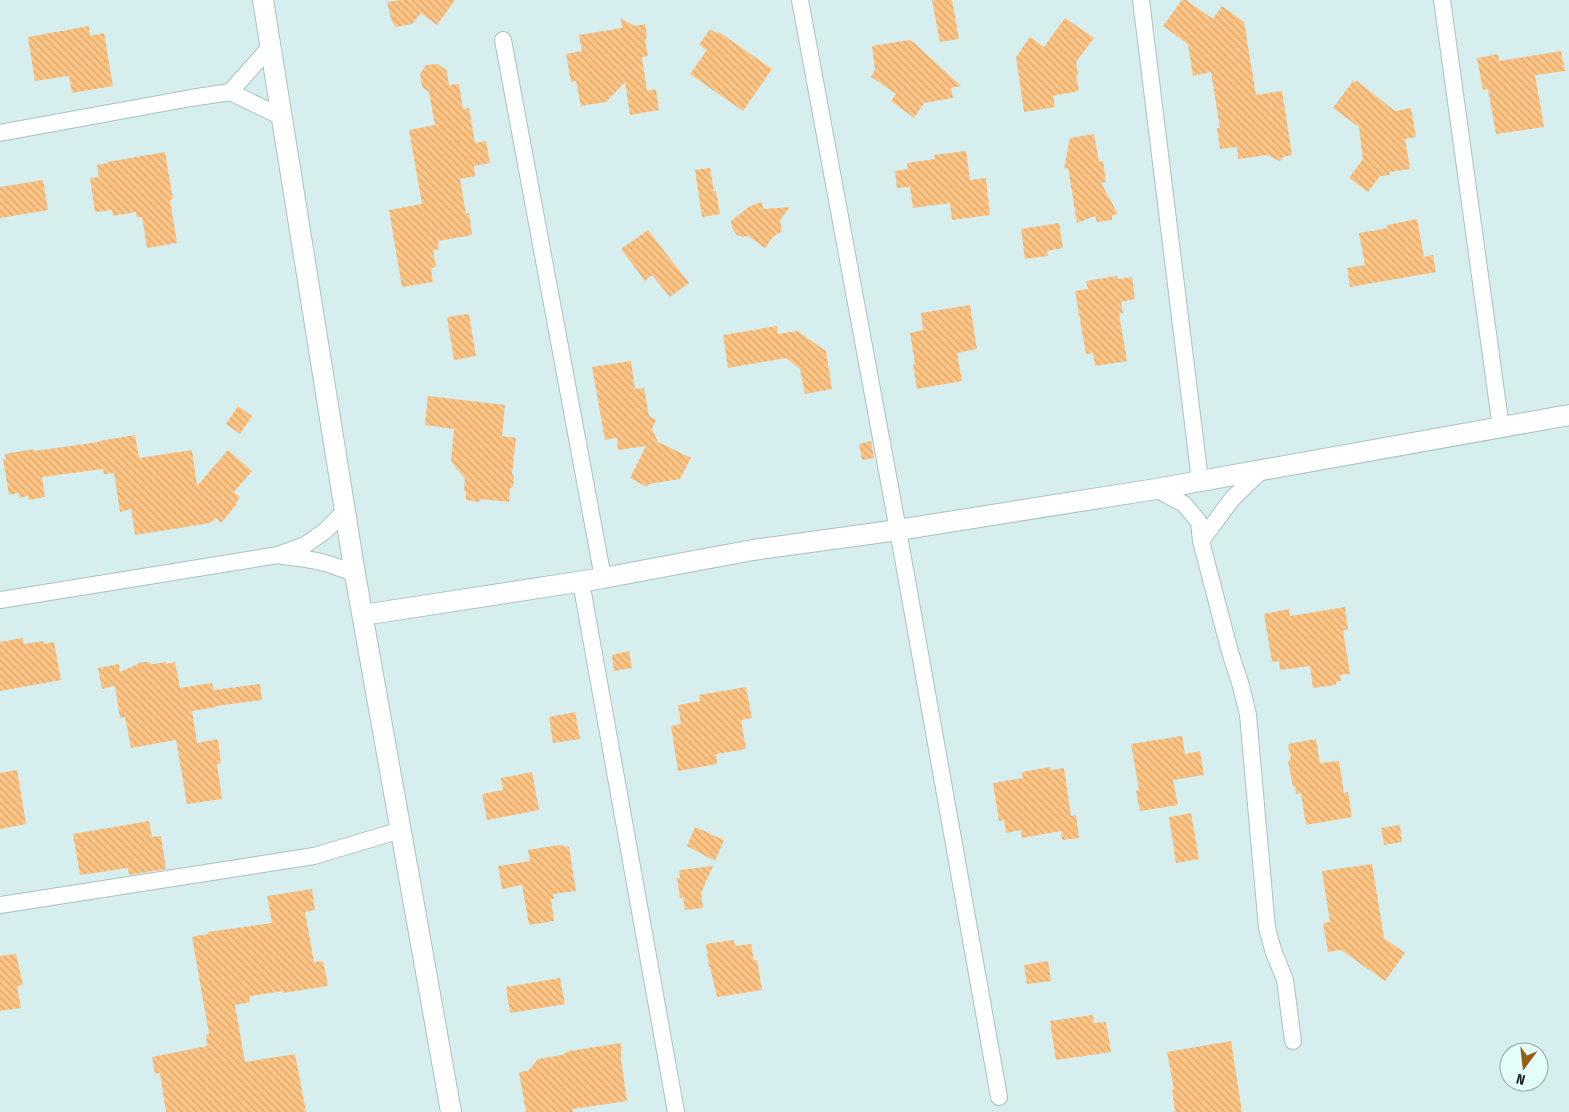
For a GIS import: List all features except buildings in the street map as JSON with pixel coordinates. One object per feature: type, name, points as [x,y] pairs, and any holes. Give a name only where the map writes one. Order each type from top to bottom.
[{"type":"street","points":[[263,0],[355,574],[451,1112]]},
{"type":"street","points":[[800,0],[898,530],[999,1097]]},
{"type":"street","points":[[1141,0],[1200,480]]},
{"type":"street","points":[[1442,0],[1502,428]]},
{"type":"street","points":[[503,40],[603,578]]},
{"type":"street","points":[[230,92],[271,46]]},
{"type":"street","points":[[0,133],[230,92],[282,118]]},
{"type":"street","points":[[363,615],[581,582],[753,550],[898,530],[1156,489],[1569,415]]},
{"type":"street","points":[[1201,541],[1232,499],[1263,469]]},
{"type":"street","points":[[1156,489],[1184,504],[1199,522],[1201,541],[1230,652],[1241,686],[1248,715],[1268,928],[1273,950],[1285,980],[1293,1042]]},
{"type":"street","points":[[0,600],[278,555],[305,544],[325,531],[345,511]]},
{"type":"street","points":[[278,555],[311,558],[355,574]]},
{"type":"street","points":[[581,582],[676,1112]]},
{"type":"street","points":[[0,905],[314,856],[401,830]]}]
